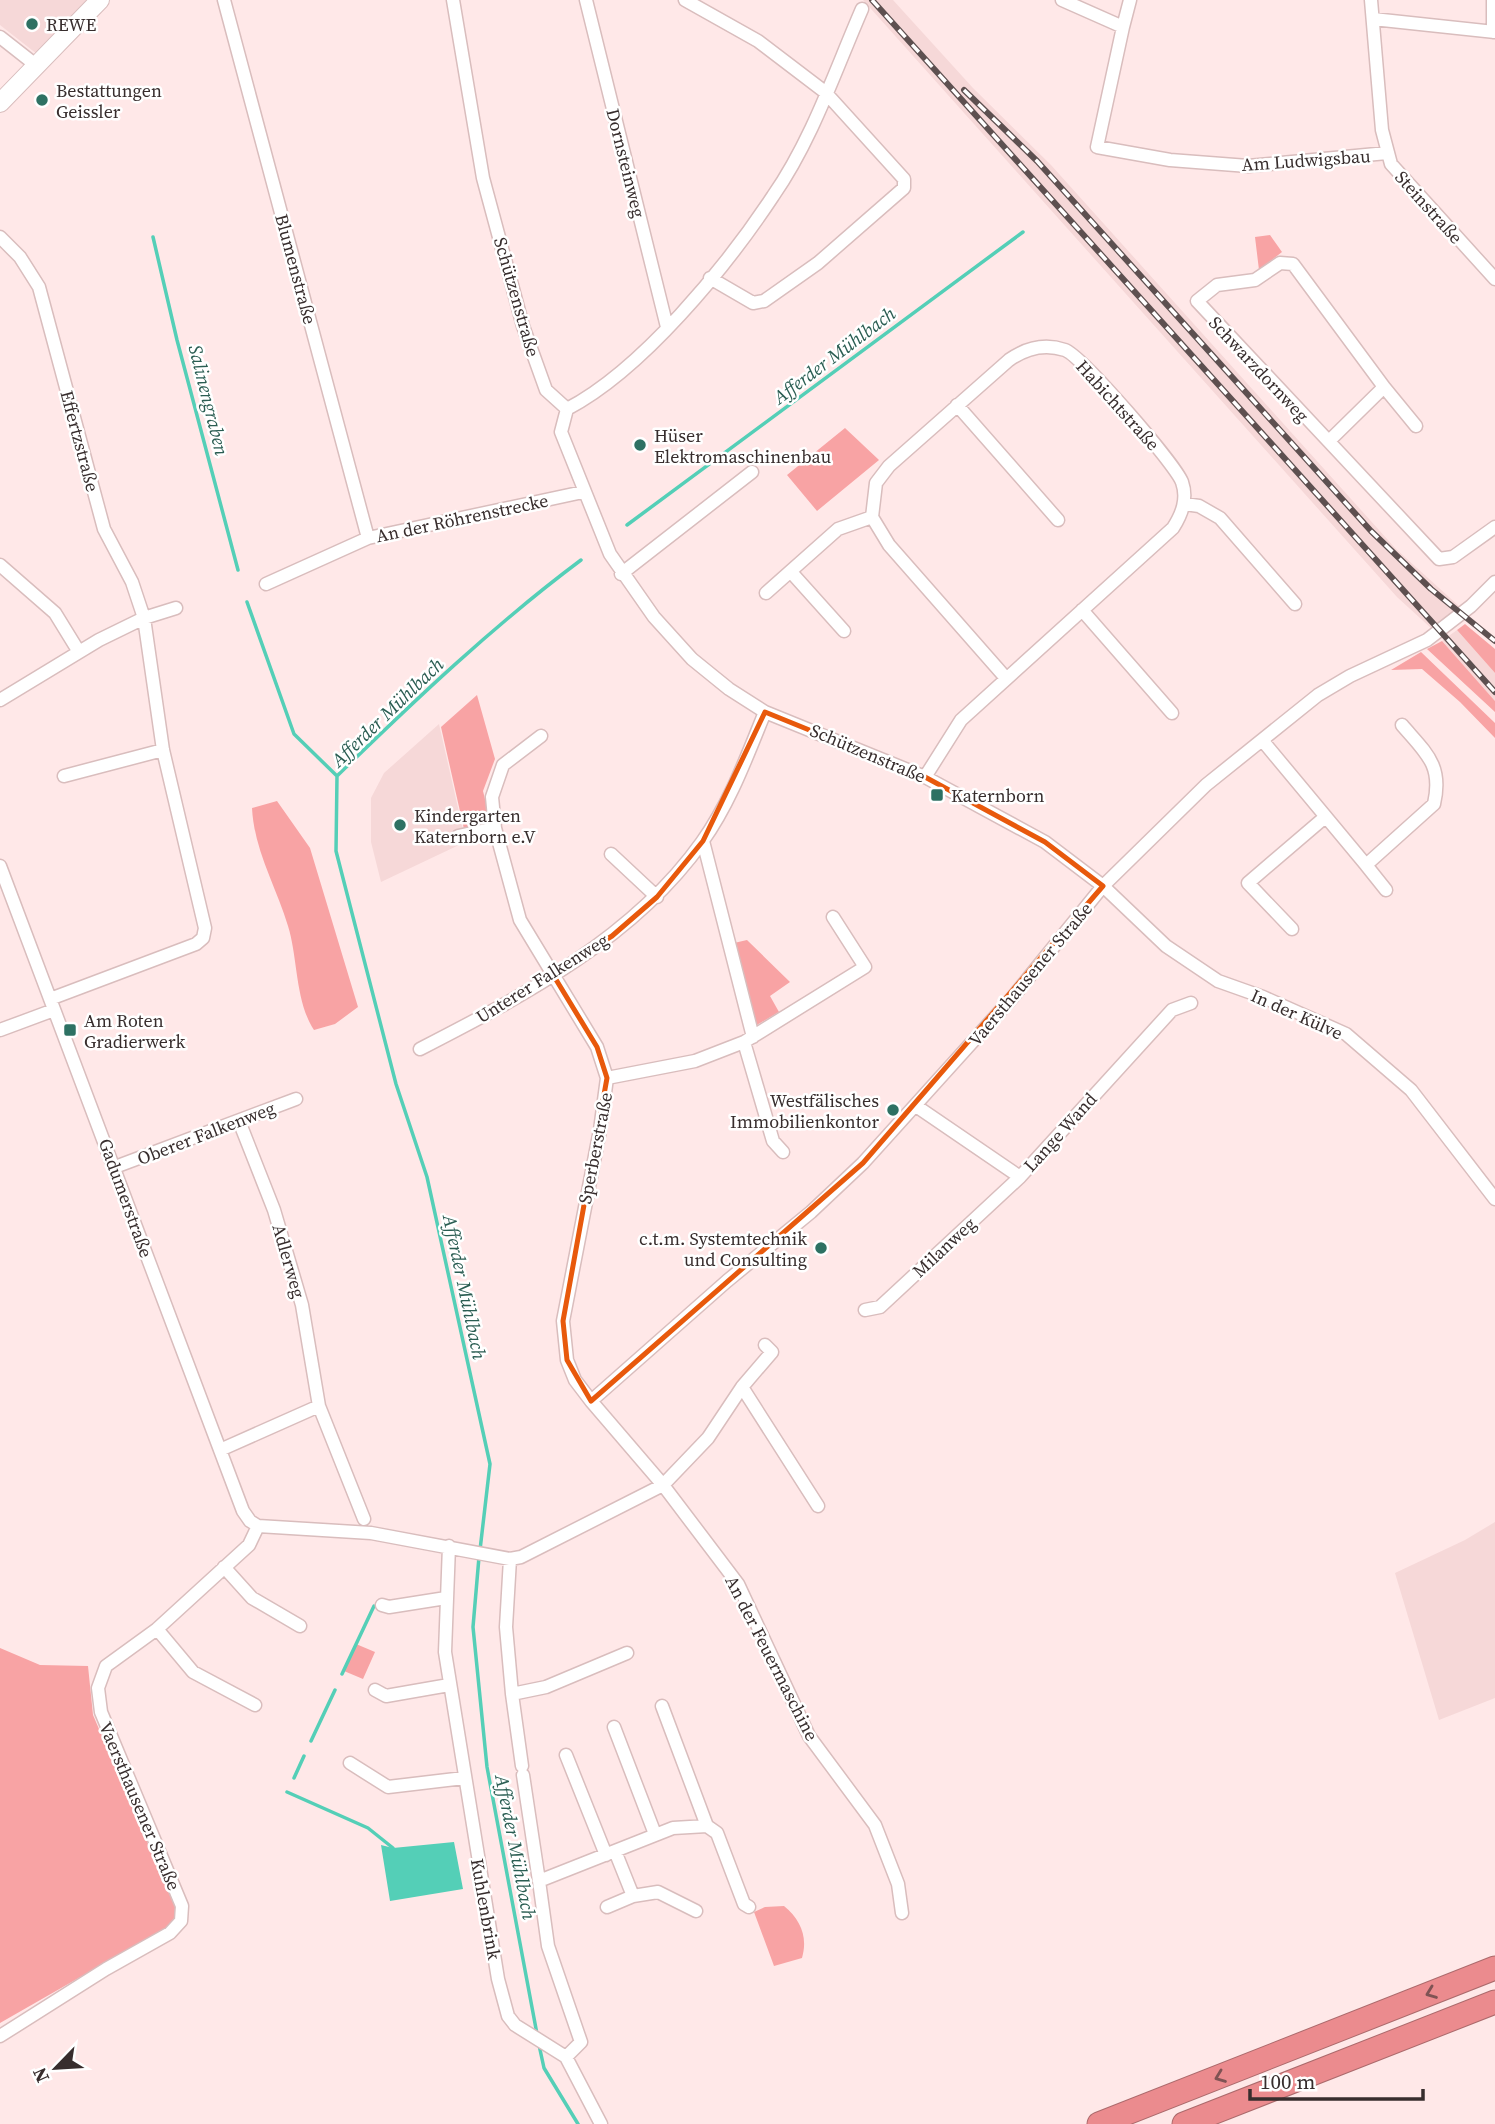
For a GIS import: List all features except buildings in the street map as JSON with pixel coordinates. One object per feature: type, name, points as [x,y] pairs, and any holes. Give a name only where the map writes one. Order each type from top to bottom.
[{"type":"highway","points":[[1099,2124],[1495,1968]]},
{"type":"highway","points":[[1184,2124],[1495,2002]]},
{"type":"main road","points":[[0,103],[100,0]]},
{"type":"street","name":"Blumenstraße","points":[[224,0],[368,538]]},
{"type":"street","name":"Schützenstraße","points":[[453,0],[482,178],[523,326],[546,390],[567,409],[561,432],[599,532],[621,573],[653,617],[692,659],[729,689],[765,712],[925,777],[1045,842],[1103,886]]},
{"type":"street","name":"Dornsteinweg","points":[[586,0],[667,327]]},
{"type":"street","points":[[685,0],[758,41],[825,92],[904,179],[904,188],[818,263],[759,303],[710,278]]},
{"type":"street","points":[[1062,0],[1123,27],[1129,0]]},
{"type":"street","name":"Steinstraße","points":[[1371,0],[1382,130],[1391,164],[1495,279]]},
{"type":"street","points":[[1373,19],[1494,32],[1493,0]]},
{"type":"street","points":[[567,409],[611,381],[667,327],[710,278],[774,195],[817,115],[862,9]]},
{"type":"street","name":"Am Ludwigsbau","points":[[1123,27],[1097,147],[1170,160],[1248,166],[1387,153]]},
{"type":"street","points":[[0,37],[37,66]]},
{"type":"street","name":"Effertzstraße","points":[[0,237],[20,257],[39,287],[104,529],[132,582],[144,618]]},
{"type":"street","name":"Schwarzdornweg","points":[[1416,426],[1293,264],[1280,263],[1255,280],[1217,285],[1197,301],[1315,430],[1329,440],[1439,559],[1452,557],[1495,527]]},
{"type":"street","name":"Habichtstraße","points":[[872,517],[872,494],[881,474],[1019,353],[1041,346],[1066,351],[1083,364],[1176,471],[1184,491],[1185,504]]},
{"type":"street","points":[[1329,440],[1384,387]]},
{"type":"street","points":[[957,405],[1058,520]]},
{"type":"street","points":[[621,573],[752,472]]},
{"type":"street","name":"An der Röhrenstrecke","points":[[266,584],[368,538],[583,492]]},
{"type":"street","points":[[925,777],[961,720],[1005,677],[1167,536],[1185,504],[1199,506],[1220,518],[1295,604]]},
{"type":"street","points":[[766,593],[838,528],[872,517],[889,545],[1005,677]]},
{"type":"street","points":[[0,565],[55,613],[79,652]]},
{"type":"street","points":[[791,572],[844,631]]},
{"type":"street","name":"Vaersthausener Straße","points":[[591,1401],[823,1202],[916,1106],[1012,998],[1103,886],[1206,785],[1333,686],[1427,640],[1471,606],[1495,582]]},
{"type":"street","points":[[0,700],[79,652],[144,618],[176,608]]},
{"type":"street","points":[[1082,610],[1172,713]]},
{"type":"street","points":[[0,1030],[52,1004],[196,944],[204,937],[205,928],[163,750],[144,618]]},
{"type":"street","name":"Unterer Falkenweg","points":[[420,1049],[481,1018],[612,936],[657,897],[703,841],[732,789],[765,712]]},
{"type":"street","points":[[1366,865],[1434,804],[1437,772],[1431,759],[1402,725]]},
{"type":"street","name":"Sperberstraße","points":[[541,736],[503,765],[492,797],[495,828],[520,920],[597,1047],[607,1078],[600,1130],[563,1321],[567,1360],[575,1380],[591,1401]]},
{"type":"street","points":[[1262,740],[1386,890]]},
{"type":"street","points":[[64,776],[163,750]]},
{"type":"street","points":[[1292,929],[1248,883],[1324,818]]},
{"type":"street","points":[[458,836],[495,828]]},
{"type":"street","points":[[703,841],[773,1141],[783,1152]]},
{"type":"street","points":[[611,854],[657,897]]},
{"type":"street","name":"Gadumerstraße","points":[[0,866],[243,1511],[250,1521],[258,1526]]},
{"type":"street","name":"In der Külve","points":[[1103,886],[1190,965],[1218,981],[1263,997],[1346,1034],[1411,1090],[1495,1199]]},
{"type":"street","points":[[607,1078],[695,1060],[748,1040],[865,967],[834,917]]},
{"type":"street","name":"Lange Wand","points":[[916,1106],[1020,1177],[1172,1010],[1191,1003]]},
{"type":"street","name":"Oberer Falkenweg","points":[[115,1167],[296,1099]]},
{"type":"street","name":"Adlerweg","points":[[239,1121],[274,1210],[302,1305],[320,1406],[364,1519]]},
{"type":"street","name":"Milanweg","points":[[865,1310],[880,1307],[1020,1177]]},
{"type":"street","points":[[258,1526],[371,1533],[510,1559],[534,1552],[663,1485],[708,1438],[743,1387],[772,1352],[765,1345]]},
{"type":"street","points":[[743,1387],[818,1506]]},
{"type":"street","name":"An der Feuermaschine","points":[[591,1401],[663,1485],[738,1584],[809,1736],[875,1825],[898,1884],[902,1913]]},
{"type":"street","points":[[220,1450],[320,1406]]},
{"type":"street","name":"Vaersthausener Straße","points":[[0,2036],[106,1969],[170,1933],[181,1921],[182,1906],[101,1712],[98,1688],[106,1666],[157,1629],[249,1545],[258,1526]]},
{"type":"street","name":"Kuhlenbrink","points":[[449,1546],[445,1652],[498,1979],[508,2016],[524,2032],[566,2057]]},
{"type":"street","points":[[510,1559],[506,1627],[512,1694],[548,1946],[581,2042],[566,2057],[601,2124]]},
{"type":"street","points":[[224,1567],[252,1598],[300,1626]]},
{"type":"street","points":[[382,1605],[389,1607],[446,1598]]},
{"type":"street","points":[[157,1629],[193,1672],[255,1704]]},
{"type":"street","points":[[512,1694],[546,1687],[627,1653]]},
{"type":"street","points":[[375,1690],[386,1696],[449,1685]]},
{"type":"street","points":[[662,1706],[707,1826],[717,1833],[744,1904],[750,1907]]},
{"type":"street","points":[[614,1727],[655,1835]]},
{"type":"street","points":[[566,1755],[610,1853],[633,1896]]},
{"type":"street","points":[[350,1763],[388,1787],[464,1777]]},
{"type":"street","points":[[539,1881],[673,1828],[707,1826]]},
{"type":"street","points":[[607,1907],[633,1896],[658,1892],[696,1911]]},
{"type":"highlighted area","points":[[765,712],[925,777],[1045,842],[1103,886],[863,1163],[591,1401],[567,1360],[563,1321],[607,1078],[597,1047],[552,973],[612,936],[657,897],[703,841]]},
{"type":"shaded area","points":[[0,0],[87,0],[37,54],[0,25]]},
{"type":"shaded area","points":[[863,0],[893,0],[973,88],[1051,165],[1396,549],[1460,607],[1432,629],[1397,597]]},
{"type":"shaded area","points":[[1270,235],[1282,252],[1259,270],[1255,237]]},
{"type":"shaded area","points":[[845,428],[879,460],[817,511],[787,475]]},
{"type":"shaded area","points":[[1465,624],[1495,649],[1495,673],[1457,630]]},
{"type":"shaded area","points":[[1457,630],[1495,673],[1495,701],[1442,641]]},
{"type":"shaded area","points":[[1442,641],[1495,701],[1495,712],[1427,649]]},
{"type":"shaded area","points":[[1421,652],[1495,723],[1495,738],[1460,702],[1422,669],[1391,670]]},
{"type":"shaded area","points":[[477,695],[495,759],[483,791],[490,819],[485,824],[464,829],[441,727]]},
{"type":"shaded area","points":[[439,724],[463,830],[456,834],[459,845],[381,882],[371,842],[371,798],[384,773]]},
{"type":"shaded area","points":[[277,801],[310,848],[358,1007],[335,1024],[314,1030],[303,1006],[288,926],[261,853],[254,823],[252,808]]},
{"type":"shaded area","points":[[747,940],[790,982],[770,996],[779,1012],[755,1026],[734,943]]},
{"type":"shaded area","points":[[1495,1522],[1495,1698],[1439,1720],[1395,1573],[1465,1540]]},
{"type":"shaded area","points":[[356,1644],[375,1652],[363,1679],[344,1671]]},
{"type":"shaded area","points":[[0,1648],[40,1665],[88,1666],[93,1715],[175,1907],[175,1918],[166,1928],[0,2023]]},
{"type":"shaded area","points":[[454,1842],[463,1889],[390,1901],[381,1845],[393,1848]]},
{"type":"shaded area","points":[[784,1906],[802,1929],[804,1950],[802,1958],[774,1966],[754,1912],[765,1907]]},
{"type":"waterway","name":"Afferder Mühlbach","points":[[627,525],[1023,232]]},
{"type":"waterway","name":"Salinengraben","points":[[153,237],[177,340],[238,570]]},
{"type":"waterway","name":"Afferder Mühlbach","points":[[480,1550],[490,1464],[427,1177],[396,1084],[336,851],[337,776],[486,637],[581,560]]},
{"type":"waterway","name":"Salinengraben","points":[[247,602],[294,734],[337,776]]},
{"type":"waterway","name":"Afferder Mühlbach","points":[[479,1557],[473,1627],[487,1767],[537,2034]]},
{"type":"waterway","points":[[342,1674],[374,1606]]},
{"type":"waterway","points":[[311,1741],[335,1690]]},
{"type":"waterway","points":[[294,1778],[304,1756]]},
{"type":"waterway","points":[[287,1792],[368,1828],[393,1848]]},
{"type":"waterway","name":"Afferder Mühlbach","points":[[539,2045],[544,2068],[578,2124]]},
{"type":"railway","points":[[872,0],[1495,692]]},
{"type":"railway","points":[[964,90],[1037,161],[1371,531],[1431,589],[1495,641]]},
{"type":"place","name":"REWE","points":[[32,24]]},
{"type":"place","name":"Bestattungen Geissler","points":[[42,100]]},
{"type":"place","name":"Hüser Elektromaschinenbau","points":[[640,445]]},
{"type":"place","name":"Katernborn","points":[[937,795]]},
{"type":"place","name":"Kindergarten Katernborn e.V","points":[[400,825]]},
{"type":"place","name":"Am Roten Gradierwerk","points":[[70,1030]]},
{"type":"place","name":"Westfälisches Immobilienkontor","points":[[893,1110]]},
{"type":"place","name":"c.t.m. Systemtechnik und Consulting","points":[[821,1248]]}]
